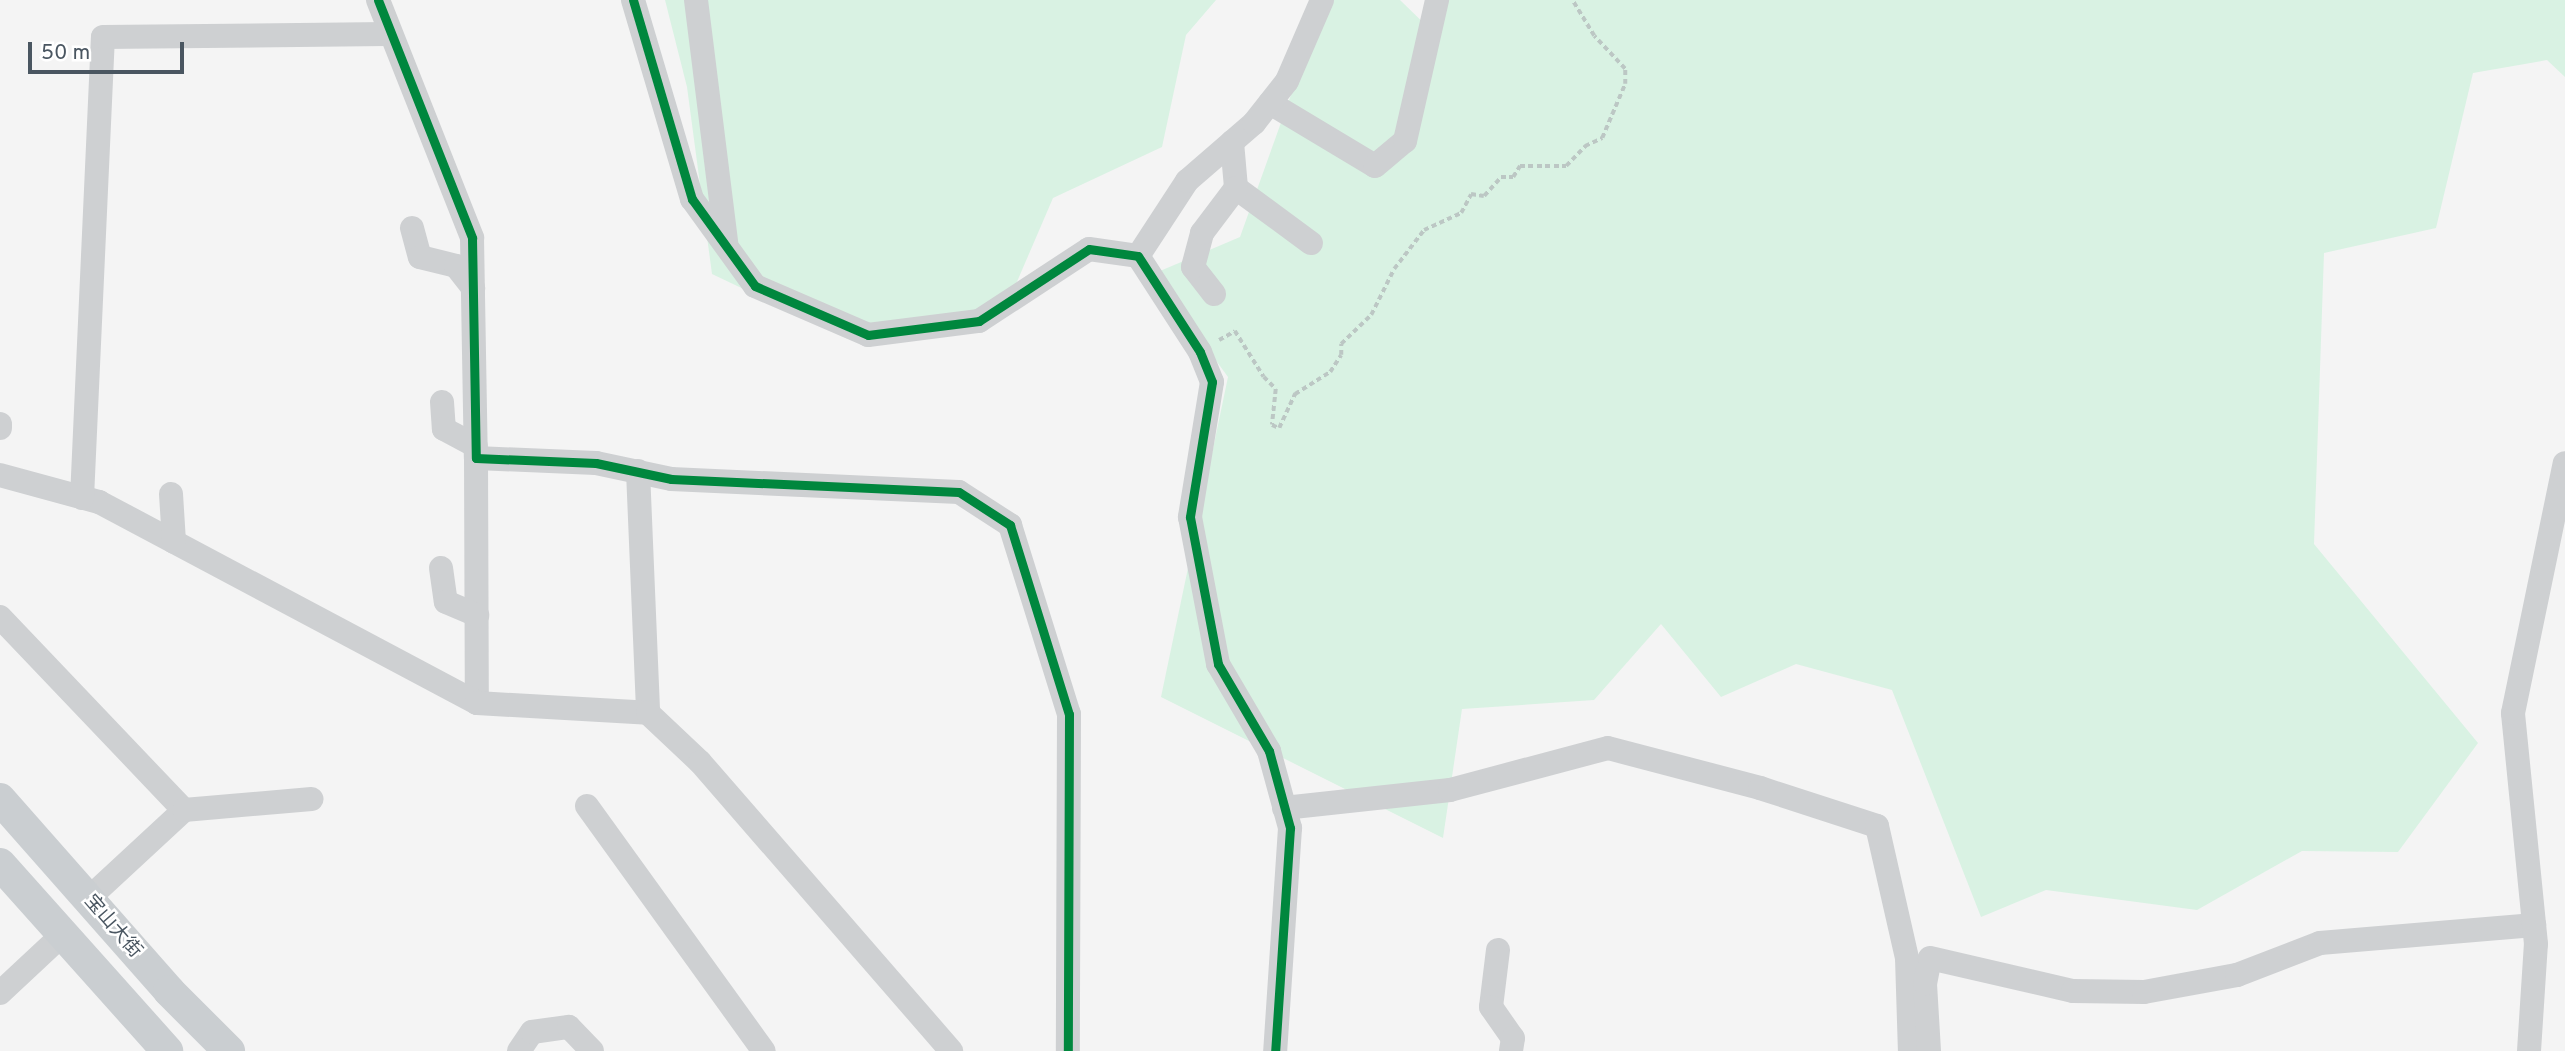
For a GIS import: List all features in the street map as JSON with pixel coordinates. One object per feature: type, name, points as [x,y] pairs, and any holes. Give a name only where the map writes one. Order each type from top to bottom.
[{"type":"main road","name":"宝山大街","points":[[0,799],[88,899],[229,1051]]},
{"type":"main road","points":[[0,864],[167,1051]]},
{"type":"street","points":[[378,0],[387,34],[472,238],[477,703]]},
{"type":"street","points":[[633,0],[692,199],[755,286],[868,335],[979,321],[1089,249],[1138,256],[1200,352],[1212,382],[1190,517],[1218,664],[1269,751],[1290,828],[1275,1051]]},
{"type":"street","points":[[696,0],[726,247]]},
{"type":"street","points":[[1138,256],[1187,181],[1233,142],[1287,81],[1322,0]]},
{"type":"street","points":[[1270,103],[1375,166],[1405,141],[1437,0]]},
{"type":"street","points":[[82,498],[103,37],[387,34]]},
{"type":"street","points":[[1214,294],[1193,267],[1202,233],[1236,188],[1233,142]]},
{"type":"street","points":[[1236,188],[1311,243]]},
{"type":"street","points":[[412,228],[420,257],[456,265],[473,288]]},
{"type":"street","points":[[442,402],[444,429],[476,452],[596,463],[671,479],[959,492],[1010,525],[1069,715],[1069,1051]]},
{"type":"street","points":[[2529,1051],[2534,925],[2513,713],[2565,463]]},
{"type":"street","points":[[638,471],[648,713]]},
{"type":"street","points":[[0,475],[82,498],[174,542],[477,703],[648,713],[700,762],[951,1051]]},
{"type":"street","points":[[171,494],[174,542]]},
{"type":"street","points":[[441,568],[446,602],[477,615]]},
{"type":"street","points":[[0,617],[184,810]]},
{"type":"street","points":[[1284,808],[1450,790],[1531,765],[1608,748],[1760,788],[1877,826],[1907,958],[1910,1051]]},
{"type":"street","points":[[88,899],[184,810],[312,799]]},
{"type":"street","points":[[587,806],[764,1051]]},
{"type":"street","points":[[1929,1051],[1926,984],[1930,958],[2073,991],[2144,992],[2237,975],[2320,943],[2534,925]]},
{"type":"street","points":[[0,993],[62,935]]},
{"type":"street","points":[[1498,950],[1492,1007],[1513,1038],[1511,1051]]},
{"type":"street","points":[[519,1051],[532,1032],[569,1027],[592,1051]]},
{"type":"path","points":[[1200,352],[1235,331],[1264,377],[1276,388],[1272,425],[1279,428],[1295,394],[1330,372],[1340,355],[1341,344],[1371,315],[1376,300],[1424,230],[1461,213],[1471,194],[1484,196],[1501,177],[1513,177],[1520,166],[1566,166],[1585,146],[1602,138],[1625,84],[1625,69],[1594,36],[1572,0]]},
{"type":"green space","points":[[665,0],[1216,0],[1186,35],[1162,147],[1053,198],[1007,305],[848,339],[712,274],[687,87]]},
{"type":"green space","points":[[1325,0],[1400,0],[1437,36],[1447,0],[2565,0],[2565,77],[2547,60],[2473,73],[2436,228],[2324,253],[2314,544],[2478,743],[2398,852],[2302,851],[2197,910],[2046,890],[1981,917],[1892,690],[1796,664],[1721,697],[1661,624],[1594,700],[1462,709],[1443,838],[1161,697],[1228,377],[1153,274],[1240,237]]},
{"type":"cycle path","points":[[378,0],[472,238],[476,458],[596,463],[671,479],[959,492],[1010,525],[1069,714],[1068,1051]]},
{"type":"cycle path","points":[[633,0],[692,199],[755,286],[868,335],[979,321],[1089,249],[1138,256],[1200,352],[1212,382],[1190,517],[1218,664],[1269,751],[1290,828],[1275,1051]]}]
